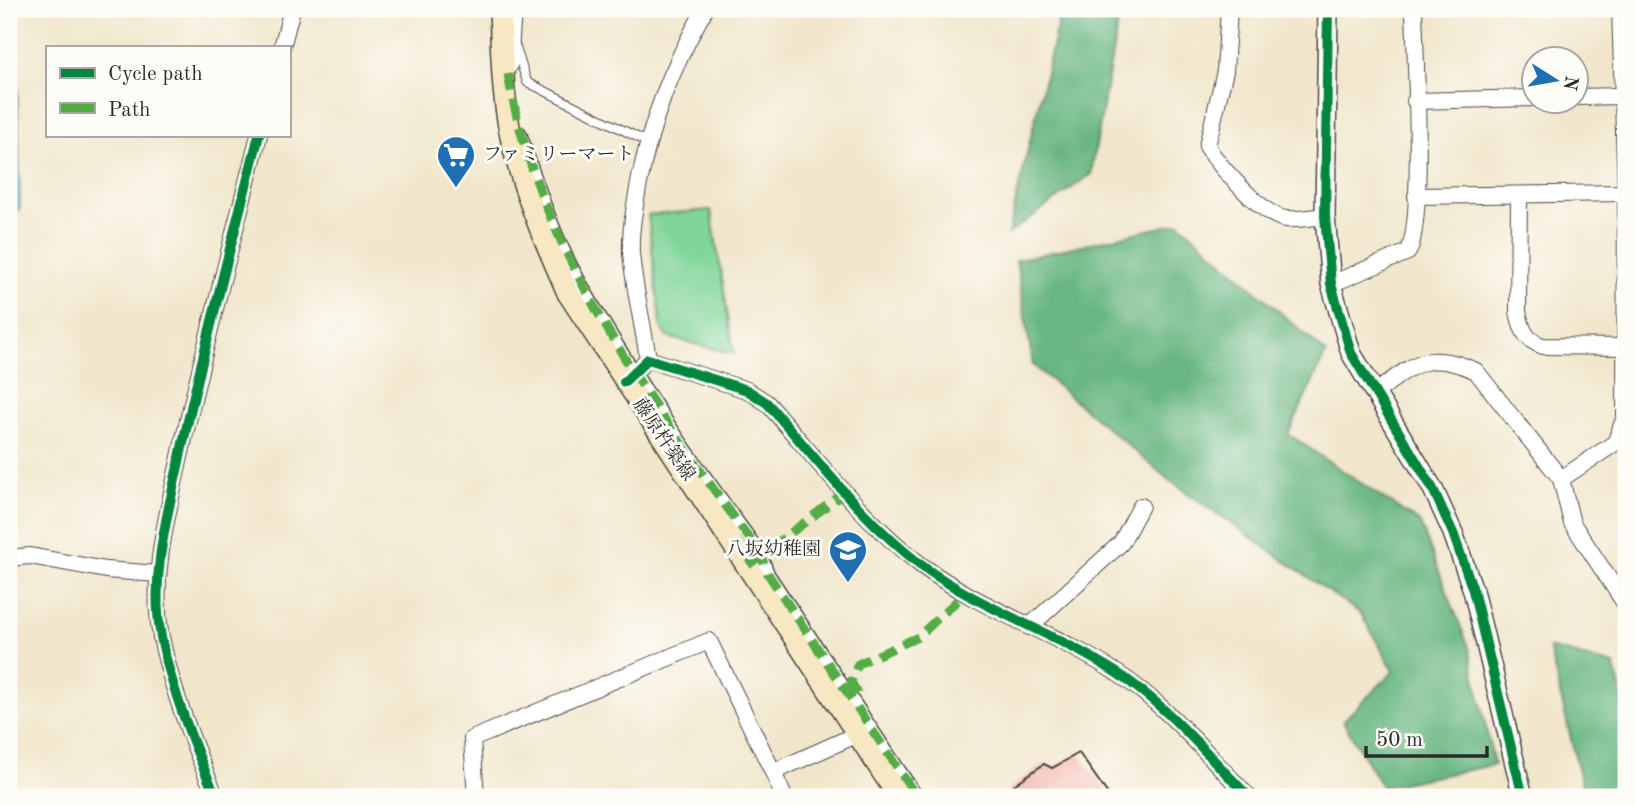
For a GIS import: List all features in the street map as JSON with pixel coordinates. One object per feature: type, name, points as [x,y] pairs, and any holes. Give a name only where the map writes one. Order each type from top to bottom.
[{"type":"main road","name":"藤原杵築線","points":[[500,9],[502,81],[514,152],[568,293],[629,377],[899,797]]},
{"type":"street","points":[[282,46],[292,9]]},
{"type":"street","points":[[513,9],[513,38],[508,74],[517,125],[541,198],[576,275],[629,377],[760,553],[768,574],[917,797]]},
{"type":"street","points":[[648,359],[631,251],[634,208],[647,142],[672,70],[705,9]]},
{"type":"street","points":[[1229,9],[1225,71],[1207,146],[1215,159],[1271,215],[1286,219],[1325,216]]},
{"type":"street","points":[[1328,9],[1325,216],[1331,284],[1350,354],[1433,489],[1453,533],[1473,590],[1523,797]]},
{"type":"street","points":[[1331,284],[1408,252],[1413,243],[1416,196],[1414,9]]},
{"type":"street","points":[[1561,479],[1615,443],[1625,417],[1626,193],[1620,9]]},
{"type":"street","points":[[1590,97],[1623,96]]},
{"type":"street","points":[[1415,101],[1520,98]]},
{"type":"street","points":[[216,797],[200,759],[161,636],[158,574],[162,543],[201,360],[259,136]]},
{"type":"street","points":[[1416,196],[1626,193]]},
{"type":"street","points":[[1519,195],[1518,312],[1526,335],[1531,341],[1543,346],[1625,347]]},
{"type":"street","points":[[629,377],[648,359]]},
{"type":"street","points":[[648,359],[747,390],[767,403],[880,530],[963,595],[1119,674],[1165,713],[1249,797]]},
{"type":"street","points":[[1375,393],[1415,363],[1433,359],[1457,363],[1476,371],[1561,479],[1572,523],[1626,605]]},
{"type":"street","points":[[1029,627],[1121,543],[1141,506]]},
{"type":"street","points":[[9,558],[30,556],[106,570],[158,574]]},
{"type":"street","points":[[476,797],[472,739],[709,640],[784,797]]},
{"type":"street","points":[[773,772],[858,734]]},
{"type":"lane","points":[[513,38],[527,82],[647,142]]},
{"type":"green space","points":[[1061,9],[1120,9],[1091,174],[1008,234]]},
{"type":"green space","points":[[711,210],[734,354],[667,337],[661,326],[648,215]]},
{"type":"green space","points":[[1179,223],[1326,353],[1288,434],[1420,523],[1469,648],[1494,765],[1382,787],[1343,721],[1394,671],[1361,614],[1169,480],[1033,365],[1016,260]]},
{"type":"green space","points":[[1549,648],[1614,665],[1626,712],[1626,797],[1585,797]]},
{"type":"water","points":[[9,9],[17,61],[20,207],[9,224]]},
{"type":"building","points":[[1079,753],[1110,797],[1012,797],[1008,789],[1044,764],[1052,768]]},
{"type":"marked path","points":[[508,74],[523,141],[546,205],[573,267],[606,327],[680,442],[760,553],[768,574],[917,797]]},
{"type":"marked path","points":[[748,565],[845,492]]},
{"type":"marked path","points":[[858,694],[851,682],[858,664],[918,637],[963,595]]},
{"type":"cycle path","points":[[1328,9],[1325,216],[1331,284],[1351,353],[1433,489],[1453,533],[1473,590],[1523,797]]},
{"type":"cycle path","points":[[216,797],[171,678],[158,613],[159,564],[167,515],[210,327],[259,136]]},
{"type":"cycle path","points":[[624,382],[648,359],[747,390],[767,403],[859,508],[921,565],[968,595],[1093,658],[1117,673],[1170,715],[1249,797]]},
{"type":"place","name":"ファミリーマート","points":[[456,189]]},
{"type":"place","name":"八坂幼稚園","points":[[848,584]]}]
